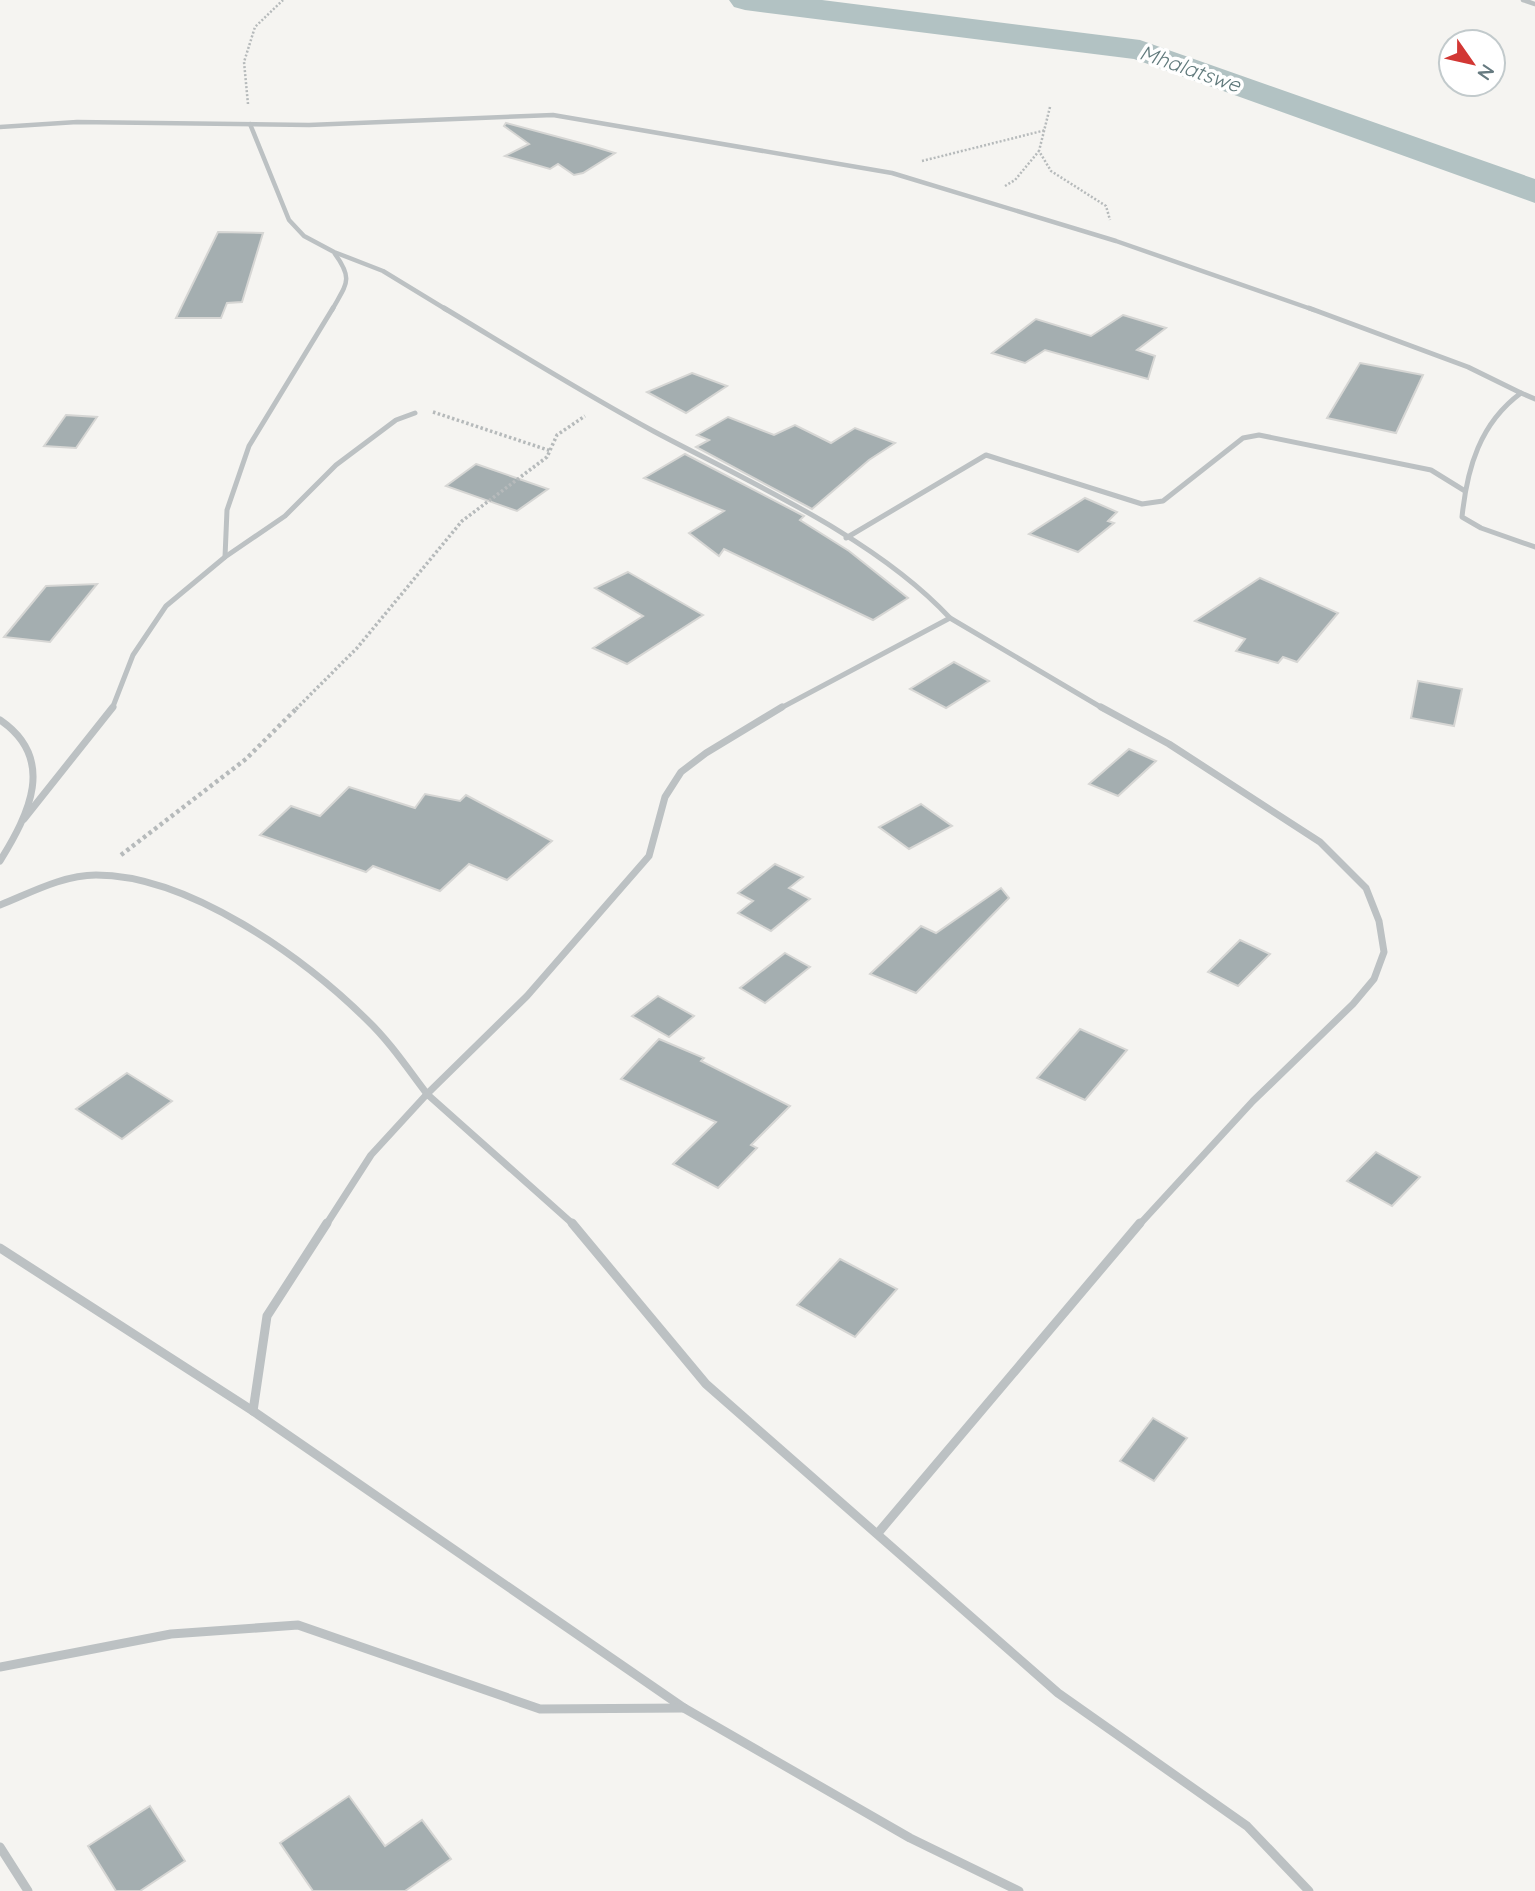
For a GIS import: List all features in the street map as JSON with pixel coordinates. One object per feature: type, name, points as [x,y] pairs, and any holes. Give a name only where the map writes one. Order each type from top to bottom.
[{"type":"street","points":[[1523,0],[1535,4]]},
{"type":"street","points":[[0,127],[77,122],[250,124],[553,115],[892,173],[1116,241],[1395,339],[1468,367],[1535,398]]},
{"type":"street","points":[[250,124],[289,220],[304,236],[334,252],[383,271],[603,404],[794,506],[925,591],[950,618],[1078,695],[1169,744],[1320,842],[1366,888],[1379,921],[1384,952],[1374,979],[1353,1004],[1253,1101],[1143,1220],[878,1533]]},
{"type":"street","points":[[225,556],[227,510],[249,446],[291,381],[348,281],[347,270],[334,252]]},
{"type":"street","points":[[1521,393],[1496,413],[1473,459],[1462,517],[1466,521],[1535,547]]},
{"type":"street","points":[[0,861],[24,819],[114,706],[133,655],[166,606],[225,556],[260,537],[337,465],[396,420],[415,413]]},
{"type":"street","points":[[846,538],[986,455],[1006,459],[1142,504],[1154,505],[1163,501],[1243,438],[1259,435],[1431,470],[1465,491]]},
{"type":"street","points":[[253,1411],[267,1316],[371,1155],[527,996],[582,931],[624,888],[649,856],[665,797],[681,772],[706,753],[816,687],[950,618]]},
{"type":"street","points":[[0,720],[17,730],[35,767],[24,819]]},
{"type":"street","points":[[0,905],[60,882],[95,875],[124,877],[196,898],[282,951],[367,1020],[428,1094],[574,1225],[706,1384],[1058,1693],[1247,1826],[1309,1891]]},
{"type":"street","points":[[0,1248],[253,1411],[684,1708],[911,1838],[1019,1891]]},
{"type":"street","points":[[0,1667],[171,1634],[298,1625],[540,1709],[684,1708]]},
{"type":"street","points":[[0,1847],[28,1891]]},
{"type":"path","points":[[250,124],[244,62],[255,27],[283,0]]},
{"type":"path","points":[[979,200],[1015,180],[1039,151],[1050,107]]},
{"type":"path","points":[[892,173],[978,145],[1046,130]]},
{"type":"path","points":[[1039,151],[1051,172],[1106,206],[1116,241]]},
{"type":"path","points":[[95,875],[246,759],[357,649],[462,521],[547,457],[557,435],[603,404]]},
{"type":"path","points":[[415,413],[427,411],[438,414],[551,451]]},
{"type":"building","points":[[506,123],[615,153],[583,173],[574,175],[558,164],[550,169],[505,156],[529,144],[504,126]]},
{"type":"building","points":[[218,232],[263,233],[242,302],[227,303],[221,318],[176,318]]},
{"type":"building","points":[[1123,315],[1166,328],[1137,350],[1155,356],[1148,379],[1045,350],[1025,363],[992,353],[1036,319],[1091,336]]},
{"type":"building","points":[[1360,363],[1423,375],[1396,433],[1327,418]]},
{"type":"building","points":[[692,373],[727,386],[686,413],[647,392]]},
{"type":"building","points":[[66,415],[97,417],[76,448],[44,446]]},
{"type":"building","points":[[728,417],[774,435],[795,425],[831,443],[855,428],[895,443],[869,460],[812,509],[696,447],[709,440],[697,435]]},
{"type":"building","points":[[685,454],[804,516],[800,520],[849,551],[908,598],[873,620],[724,549],[719,556],[689,533],[724,511],[644,478]]},
{"type":"building","points":[[476,464],[548,489],[517,511],[446,486]]},
{"type":"building","points":[[1085,498],[1117,512],[1108,521],[1114,523],[1078,552],[1029,534]]},
{"type":"building","points":[[628,572],[703,615],[627,664],[593,648],[643,616],[595,588]]},
{"type":"building","points":[[1260,578],[1338,613],[1297,662],[1283,657],[1278,663],[1236,651],[1245,639],[1195,621]]},
{"type":"building","points":[[97,584],[50,642],[4,637],[46,586]]},
{"type":"building","points":[[954,662],[989,681],[946,708],[910,689]]},
{"type":"building","points":[[1418,681],[1462,689],[1454,726],[1411,718]]},
{"type":"building","points":[[1129,749],[1156,761],[1118,796],[1089,784]]},
{"type":"building","points":[[349,787],[415,808],[425,794],[460,801],[466,795],[552,841],[507,880],[469,864],[440,891],[373,866],[366,872],[260,835],[291,806],[320,816]]},
{"type":"building","points":[[921,804],[952,826],[909,849],[879,827]]},
{"type":"building","points":[[775,864],[803,877],[789,888],[810,899],[771,931],[738,913],[753,901],[738,893]]},
{"type":"building","points":[[1001,888],[1009,898],[916,993],[870,974],[921,926],[936,933]]},
{"type":"building","points":[[1240,940],[1270,954],[1238,986],[1208,972]]},
{"type":"building","points":[[785,953],[810,967],[765,1003],[740,988]]},
{"type":"building","points":[[658,996],[694,1016],[669,1037],[632,1016]]},
{"type":"building","points":[[1080,1029],[1127,1050],[1085,1100],[1037,1078]]},
{"type":"building","points":[[659,1039],[704,1058],[701,1061],[790,1106],[751,1145],[757,1148],[718,1188],[673,1164],[716,1122],[621,1079]]},
{"type":"building","points":[[127,1073],[172,1101],[122,1139],[76,1109]]},
{"type":"building","points":[[1376,1152],[1420,1177],[1392,1206],[1347,1181]]},
{"type":"building","points":[[840,1259],[897,1289],[855,1337],[797,1305]]},
{"type":"building","points":[[1153,1418],[1187,1438],[1154,1481],[1120,1461]]},
{"type":"building","points":[[349,1796],[385,1846],[422,1820],[451,1859],[405,1891],[313,1891],[280,1843]]},
{"type":"building","points":[[150,1806],[185,1861],[140,1891],[116,1891],[88,1846]]},
{"type":"waterway","name":"Mhalatswe","points":[[745,0],[1140,50],[1535,192]]}]
